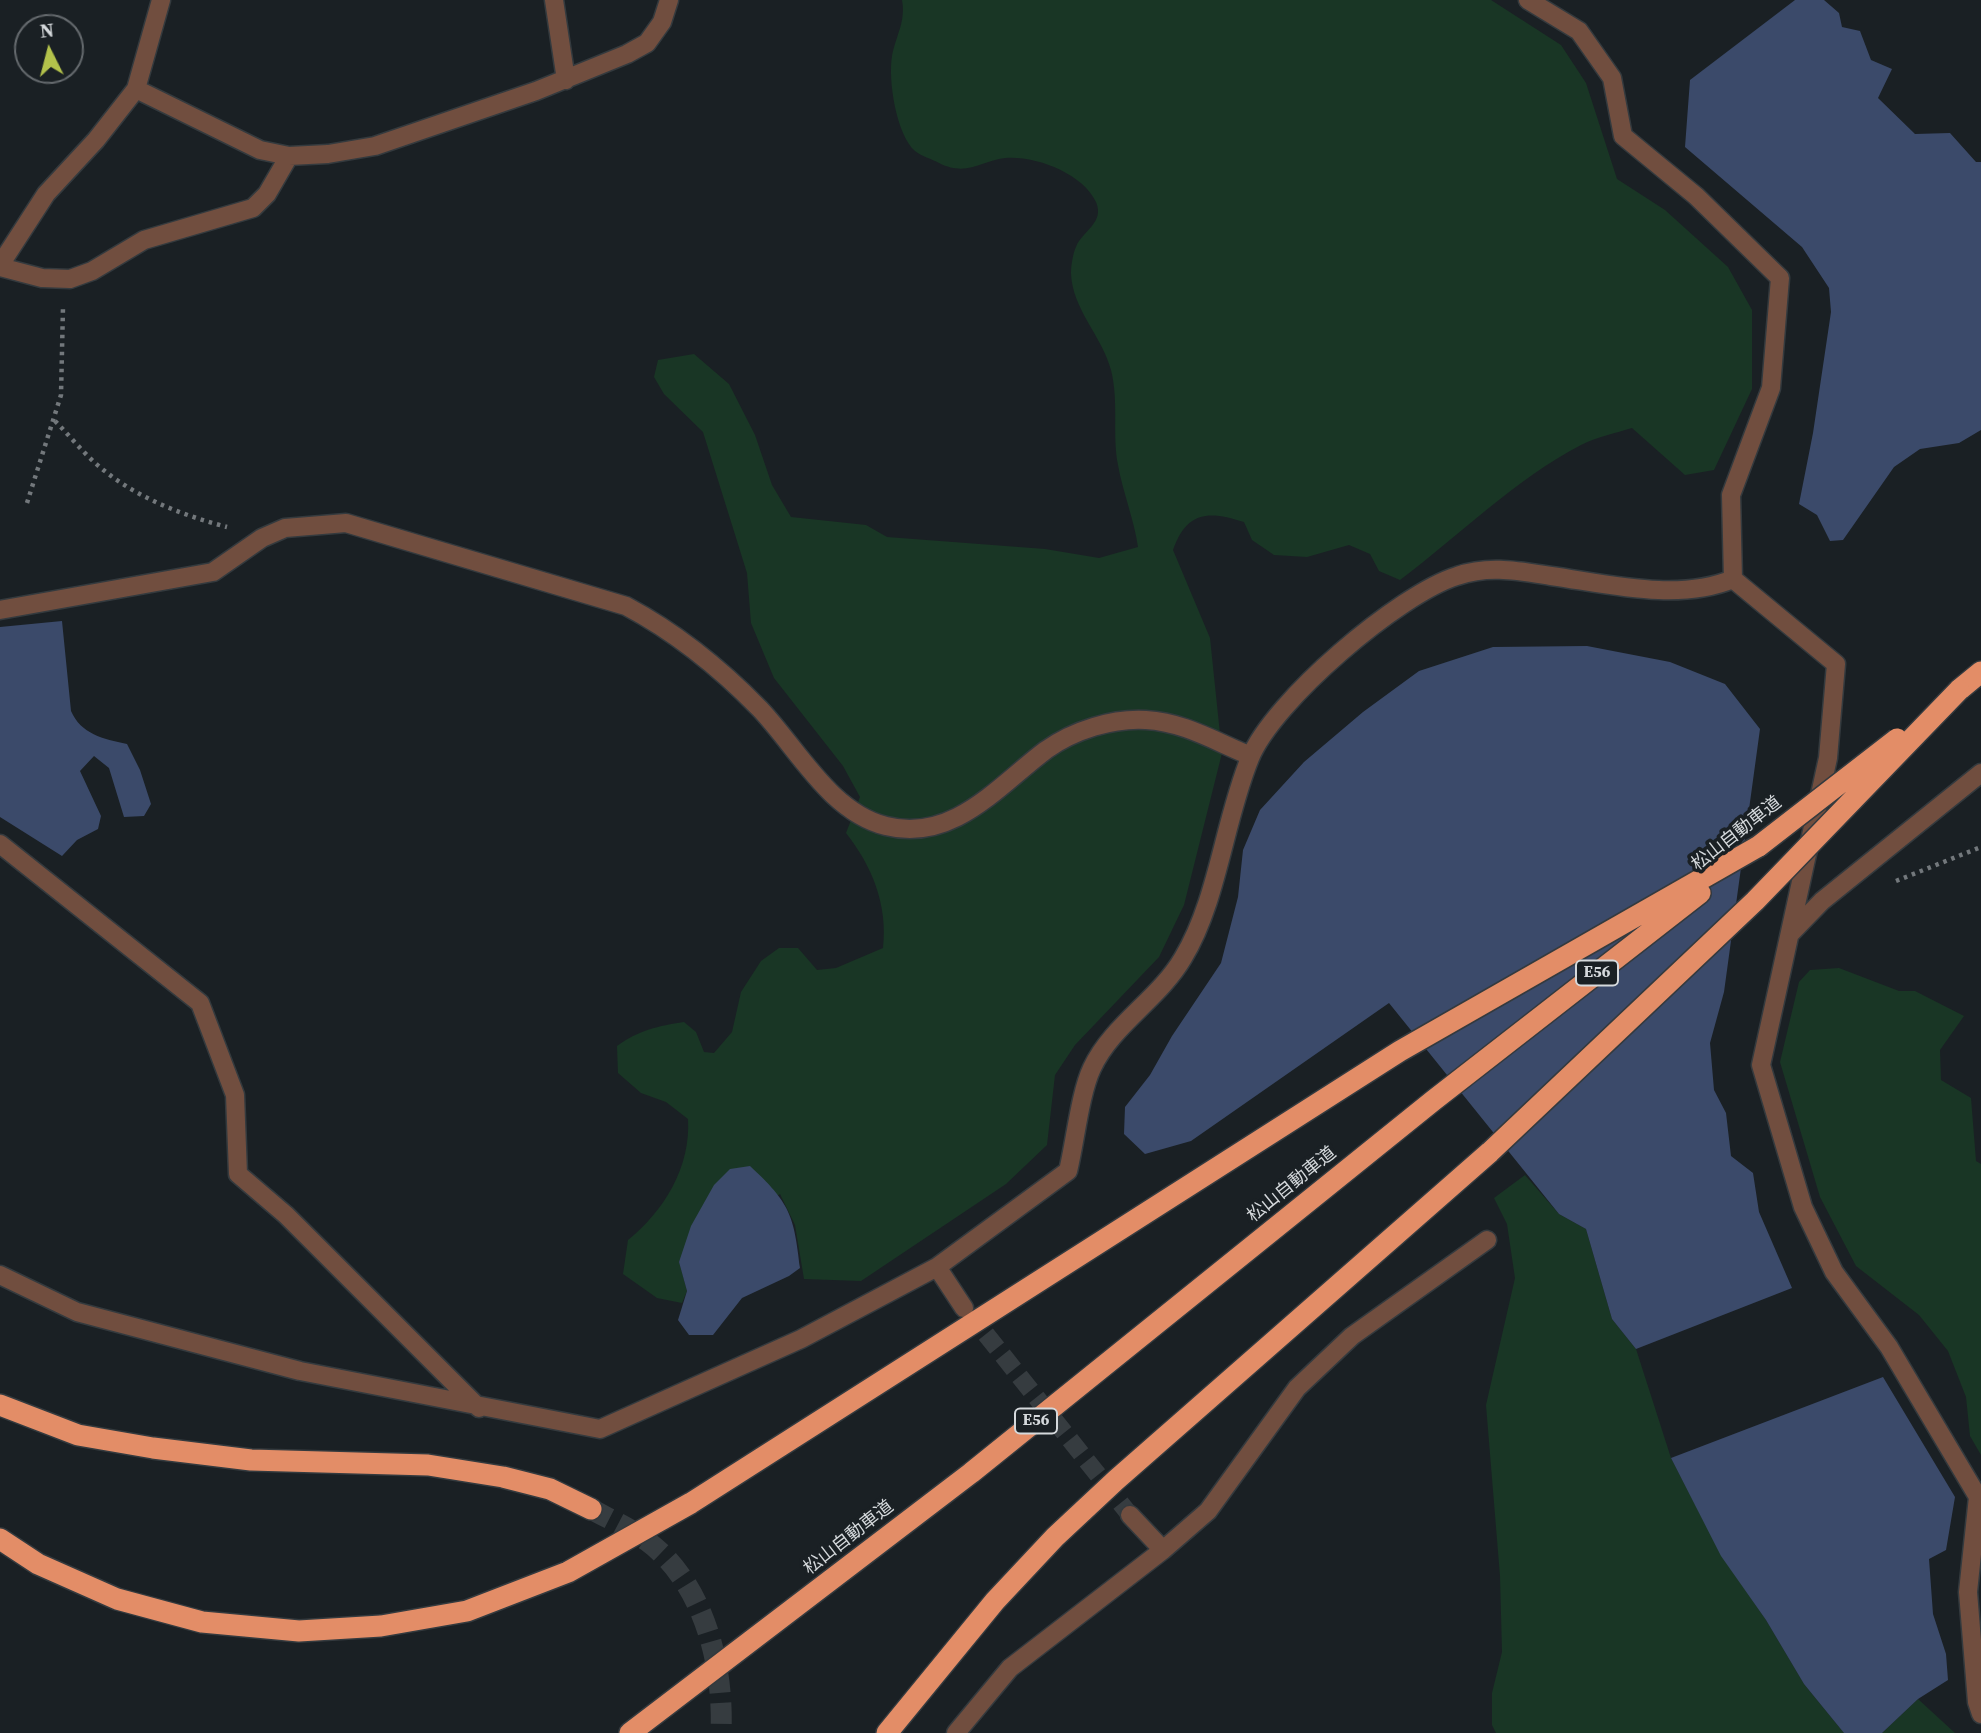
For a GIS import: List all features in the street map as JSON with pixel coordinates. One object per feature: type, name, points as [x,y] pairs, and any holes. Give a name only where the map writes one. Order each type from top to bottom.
[{"type":"highway","name":"松山自動車道","points":[[630,1733],[971,1473],[1434,1100],[1981,672]]},
{"type":"highway","points":[[887,1733],[995,1601],[1055,1537],[1490,1152],[1755,901],[1959,690]]},
{"type":"highway","points":[[0,1539],[38,1564],[117,1599],[202,1622],[299,1631],[381,1626],[467,1611],[568,1572],[691,1503],[1401,1051],[1759,846]]},
{"type":"highway","points":[[0,1405],[78,1435],[153,1448],[251,1460],[428,1465],[503,1476],[550,1489],[591,1509]]},
{"type":"street","points":[[161,0],[136,89],[96,140],[46,194],[0,266],[42,278],[71,279],[92,271],[144,240],[253,208],[267,194],[289,156]]},
{"type":"street","points":[[554,0],[566,80]]},
{"type":"street","points":[[136,89],[260,150],[289,156],[328,154],[375,146],[566,80],[647,43],[662,22],[669,0]]},
{"type":"street","points":[[1528,0],[1578,31],[1612,78],[1623,136],[1696,196],[1780,278],[1771,388],[1731,495],[1733,579],[1836,664],[1828,758],[1761,1065],[1803,1207],[1834,1272],[1889,1347],[1978,1497],[1968,1591],[1977,1702],[1981,1714]]},
{"type":"street","points":[[0,610],[213,572],[262,538],[285,528],[346,523],[626,606],[666,627],[701,654],[760,709],[830,791],[862,818],[888,827],[925,830],[954,820],[986,801],[1048,749],[1078,733],[1108,723],[1146,720],[1183,725],[1251,756]]},
{"type":"street","points":[[0,1275],[77,1312],[300,1371],[479,1408],[600,1429],[801,1339],[937,1267],[1068,1171],[1091,1069],[1106,1046],[1182,959],[1199,921],[1251,756],[1283,707],[1409,598],[1457,576],[1498,568],[1638,587],[1710,589],[1733,579]]},
{"type":"street","points":[[1790,934],[1822,901],[1981,773]]},
{"type":"street","points":[[0,844],[200,1003],[235,1095],[238,1174],[286,1215],[479,1408]]},
{"type":"street","points":[[956,1733],[1010,1668],[1163,1550],[1208,1511],[1297,1388],[1352,1336],[1487,1240]]},
{"type":"street","points":[[937,1267],[964,1308]]},
{"type":"street","points":[[1130,1515],[1163,1550]]},
{"type":"path","points":[[27,503],[61,395],[62,278]]},
{"type":"path","points":[[55,421],[101,468],[146,497],[187,517],[262,538]]},
{"type":"green space","points":[[902,0],[1491,0],[1561,45],[1586,83],[1617,179],[1665,210],[1728,267],[1752,310],[1752,389],[1714,470],[1685,475],[1632,428],[1593,440],[1556,459],[1533,475],[1400,580],[1379,571],[1370,554],[1349,545],[1307,557],[1274,555],[1252,540],[1244,522],[1210,515],[1185,527],[1173,550],[1210,638],[1222,753],[1184,905],[1159,957],[1075,1045],[1055,1075],[1047,1145],[1006,1184],[861,1281],[804,1279],[795,1225],[780,1194],[679,1261],[687,1291],[682,1303],[657,1298],[623,1274],[628,1240],[664,1202],[680,1171],[688,1137],[688,1119],[666,1102],[641,1093],[618,1073],[617,1046],[649,1030],[684,1022],[696,1032],[704,1052],[714,1053],[732,1032],[741,992],[761,961],[779,948],[798,948],[817,970],[836,968],[883,948],[884,932],[876,887],[863,859],[846,833],[860,797],[843,766],[774,678],[751,623],[747,573],[703,432],[664,394],[654,377],[658,360],[694,354],[729,384],[755,435],[772,485],[791,517],[866,525],[887,537],[1045,549],[1099,558],[1138,547],[1118,465],[1115,394],[1111,370],[1076,299],[1071,273],[1076,247],[1098,216],[1096,202],[1080,182],[1043,163],[1005,158],[958,169],[915,151],[908,143],[898,120],[891,79],[892,56],[903,15]]},
{"type":"green space","points":[[1839,968],[1899,991],[1915,991],[1964,1016],[1940,1050],[1941,1080],[1971,1098],[1976,1161],[1981,1164],[1981,1455],[1970,1436],[1966,1397],[1948,1351],[1919,1315],[1856,1266],[1820,1197],[1780,1062],[1799,982],[1810,970]]},
{"type":"green space","points":[[1525,1175],[1559,1214],[1586,1229],[1612,1319],[1636,1349],[1671,1458],[1722,1556],[1766,1620],[1804,1684],[1844,1733],[1496,1733],[1492,1725],[1492,1693],[1502,1652],[1500,1576],[1486,1405],[1515,1278],[1507,1224],[1494,1198]]},
{"type":"green space","points":[[1918,1699],[1955,1733],[1882,1733]]},
{"type":"water","points":[[1795,0],[1824,0],[1839,13],[1842,27],[1860,31],[1871,60],[1892,69],[1878,98],[1915,134],[1950,133],[1976,162],[1981,162],[1981,430],[1959,443],[1920,449],[1894,467],[1843,540],[1830,541],[1817,515],[1799,504],[1813,433],[1831,312],[1829,288],[1802,247],[1685,147],[1690,80]]},
{"type":"water","points":[[62,621],[71,711],[87,730],[127,744],[140,770],[151,804],[144,816],[124,817],[109,768],[94,756],[80,771],[101,816],[98,829],[77,840],[62,856],[0,817],[0,627]]},
{"type":"water","points":[[1587,646],[1670,662],[1725,684],[1760,729],[1724,992],[1710,1043],[1714,1090],[1726,1113],[1731,1156],[1753,1173],[1759,1212],[1792,1288],[1636,1349],[1612,1319],[1586,1229],[1559,1214],[1389,1003],[1191,1141],[1145,1154],[1124,1134],[1125,1107],[1150,1075],[1172,1036],[1221,963],[1238,897],[1243,850],[1260,810],[1304,762],[1363,712],[1419,671],[1493,647]]},
{"type":"water","points":[[750,1166],[774,1190],[788,1211],[800,1268],[742,1298],[713,1335],[689,1335],[678,1320],[687,1291],[679,1262],[691,1226],[714,1185],[730,1169]]},
{"type":"water","points":[[1883,1377],[1955,1497],[1946,1550],[1929,1559],[1933,1614],[1946,1654],[1948,1680],[1918,1699],[1882,1733],[1844,1733],[1804,1684],[1766,1620],[1721,1556],[1671,1458]]},
{"type":"tunnel","points":[[969,1313],[1130,1515]]},
{"type":"tunnel","points":[[591,1509],[647,1541],[667,1559],[683,1579],[696,1602],[714,1653],[719,1680],[721,1733]]}]
